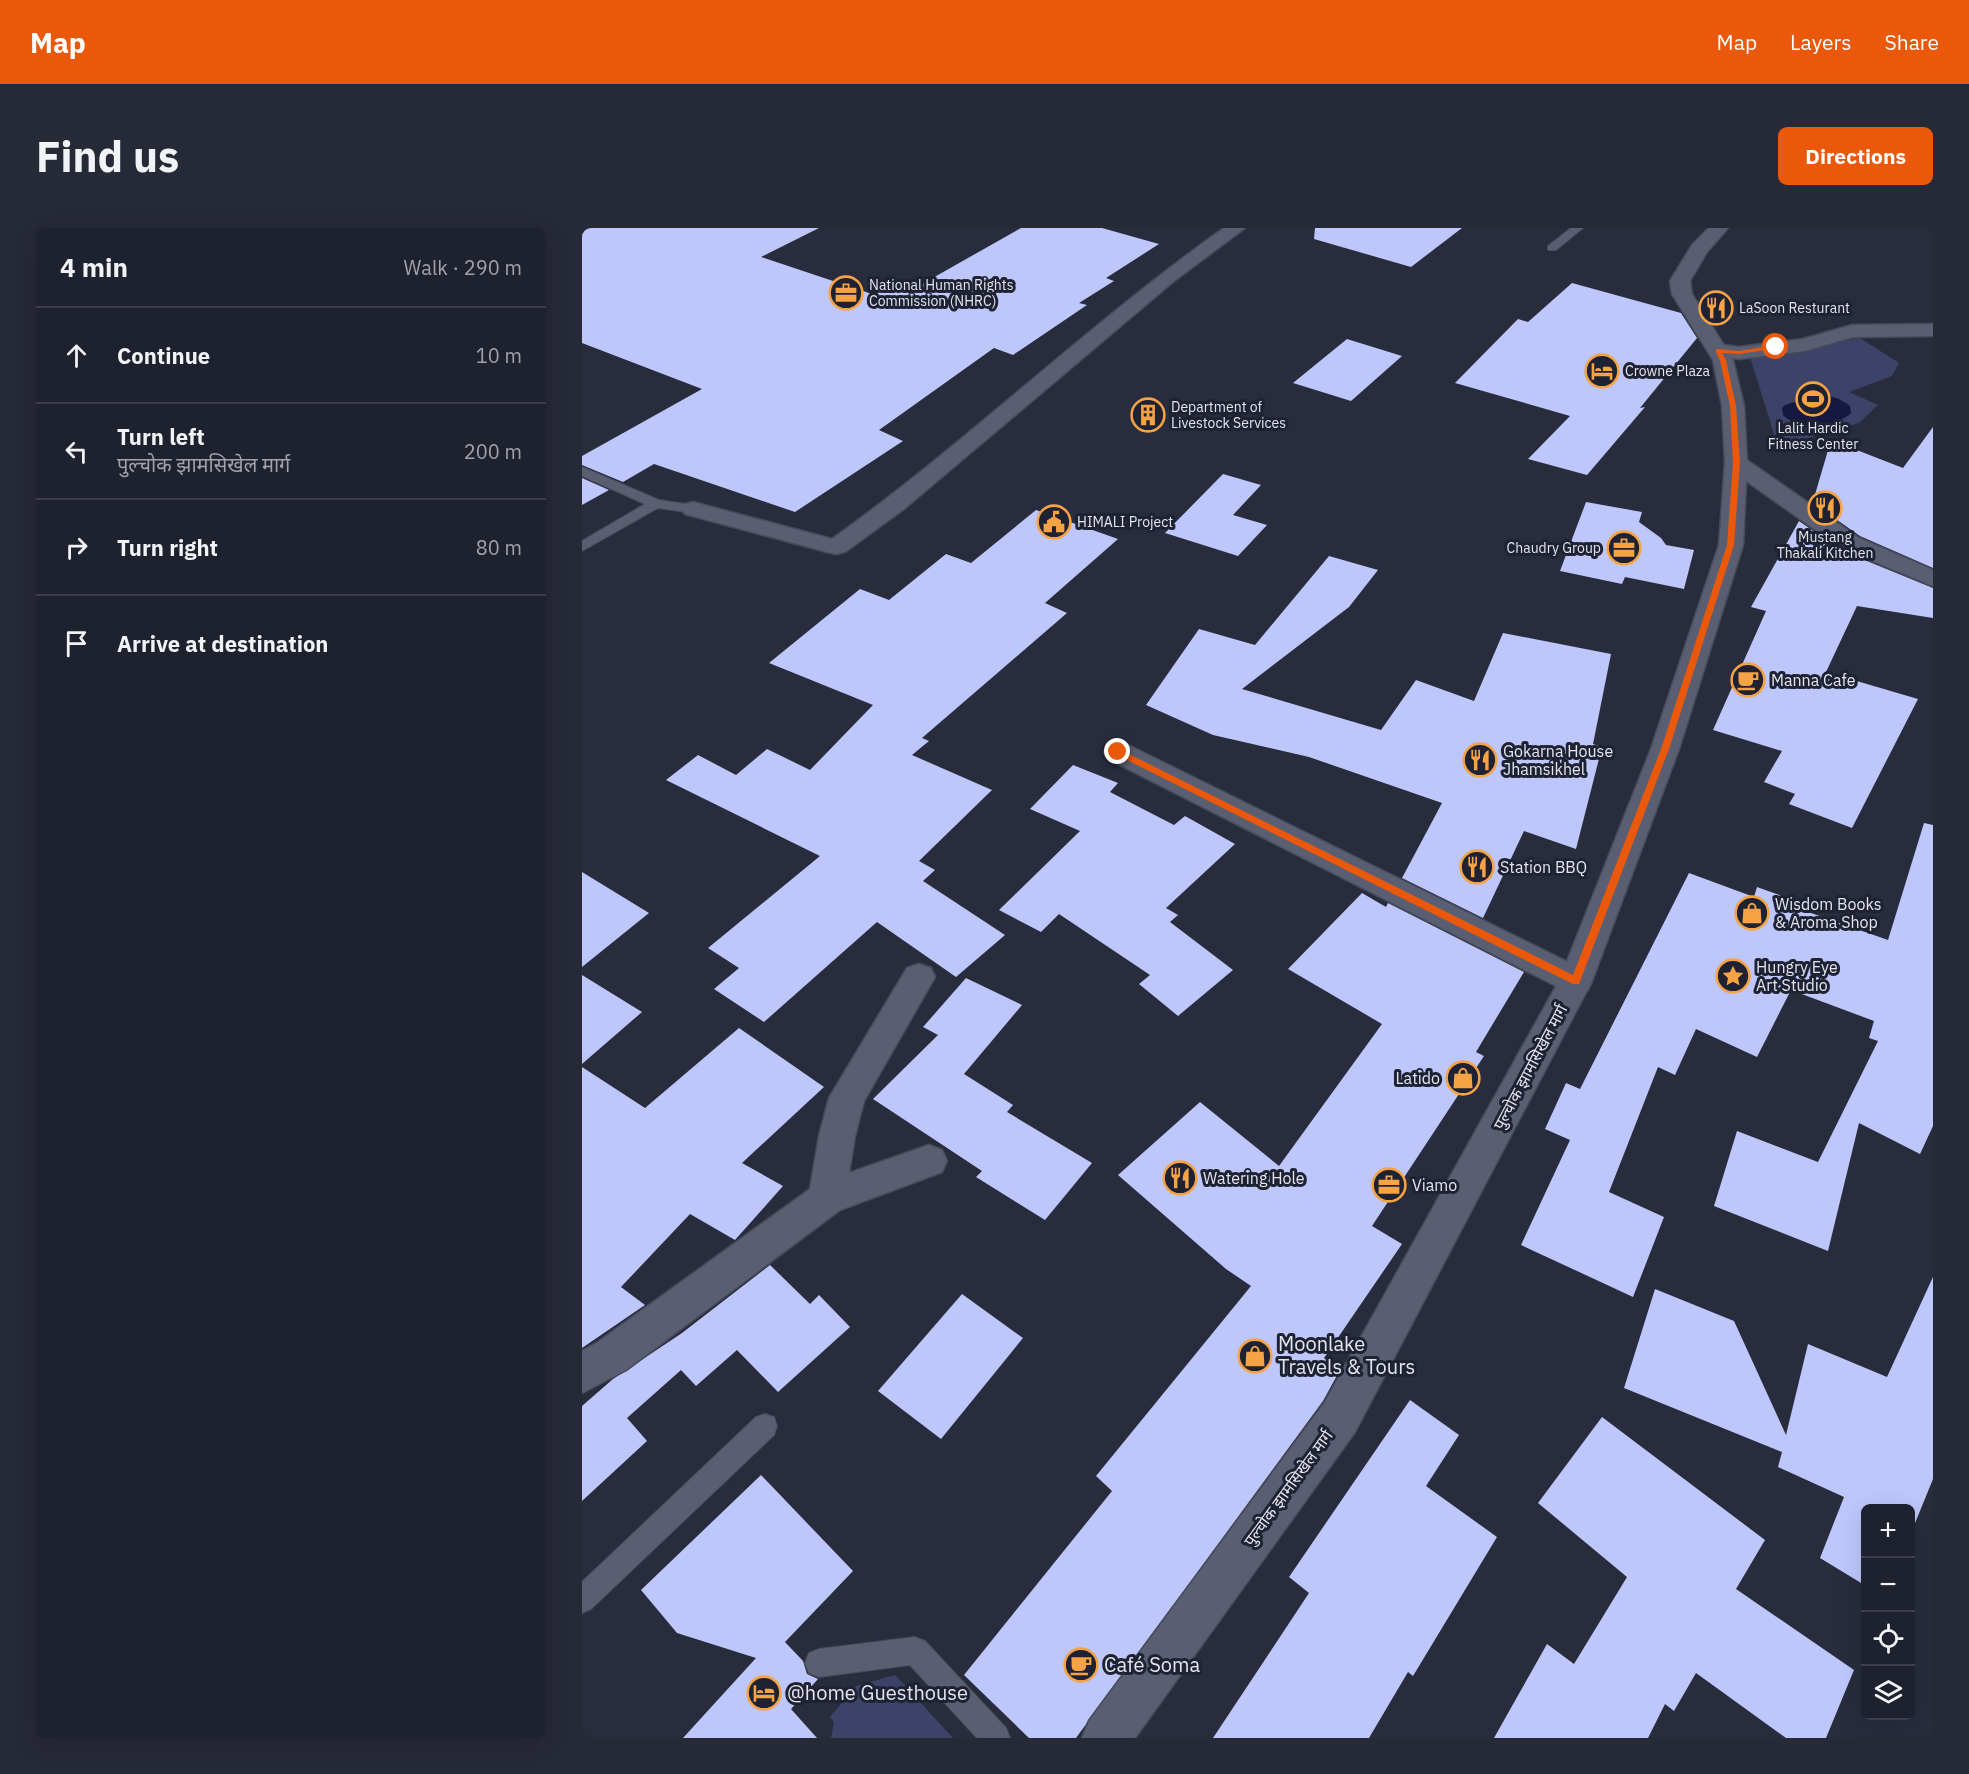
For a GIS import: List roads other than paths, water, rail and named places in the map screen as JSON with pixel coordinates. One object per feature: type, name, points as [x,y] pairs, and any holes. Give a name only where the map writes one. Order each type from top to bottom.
[{"type":"street","points":[[693,509],[836,547],[896,504],[1167,277],[1236,228]]},
{"type":"street","name":"पुल्चोक झामसिखेल मार्ग","points":[[1106,1738],[1340,1417],[1576,981],[1665,749],[1731,545],[1736,463],[1733,406],[1723,360],[1682,294],[1680,281],[1699,249],[1719,228]]},
{"type":"street","points":[[1718,350],[1739,353],[1805,345],[1852,331],[1933,330]]},
{"type":"street","points":[[1736,463],[1850,543],[1933,579]]},
{"type":"street","points":[[1118,752],[1576,981]]},
{"type":"street","points":[[827,1198],[837,1136],[847,1098],[919,977]]},
{"type":"street","points":[[582,1373],[612,1356],[827,1198],[929,1161]]},
{"type":"lane","points":[[1552,248],[1578,228]]},
{"type":"lane","points":[[582,471],[656,504],[693,509]]},
{"type":"lane","points":[[582,547],[656,504]]},
{"type":"lane","points":[[582,1600],[765,1426]]},
{"type":"lane","points":[[819,1664],[915,1651],[996,1738]]},
{"type":"place","name":"National Human Rights Commission (NHRC)","points":[[846,293]]},
{"type":"place","name":"LaSoon Resturant","points":[[1716,308]]},
{"type":"place","name":"Crowne Plaza","points":[[1602,371]]},
{"type":"place","name":"Lalit Hardic Fitness Center","points":[[1813,399]]},
{"type":"place","name":"Department of Livestock Services","points":[[1148,415]]},
{"type":"place","name":"Mustang Thakali Kitchen","points":[[1825,508]]},
{"type":"place","name":"HIMALI Project","points":[[1054,522]]},
{"type":"place","name":"Chaudry Group","points":[[1624,548]]},
{"type":"place","name":"Manna Cafe","points":[[1748,680]]},
{"type":"place","name":"Gokarna House Jhamsikhel","points":[[1480,760]]},
{"type":"place","name":"Station BBQ","points":[[1477,867]]},
{"type":"place","name":"Wisdom Books & Aroma Shop","points":[[1752,913]]},
{"type":"place","name":"Hungry Eye Art Studio","points":[[1733,976]]},
{"type":"place","name":"Latido","points":[[1463,1078]]},
{"type":"place","name":"Watering Hole","points":[[1180,1178]]},
{"type":"place","name":"Viamo","points":[[1389,1185]]},
{"type":"place","name":"Moonlake Travels & Tours","points":[[1255,1356]]},
{"type":"place","name":"Café Soma","points":[[1081,1665]]},
{"type":"place","name":"@home Guesthouse","points":[[764,1693]]}]
